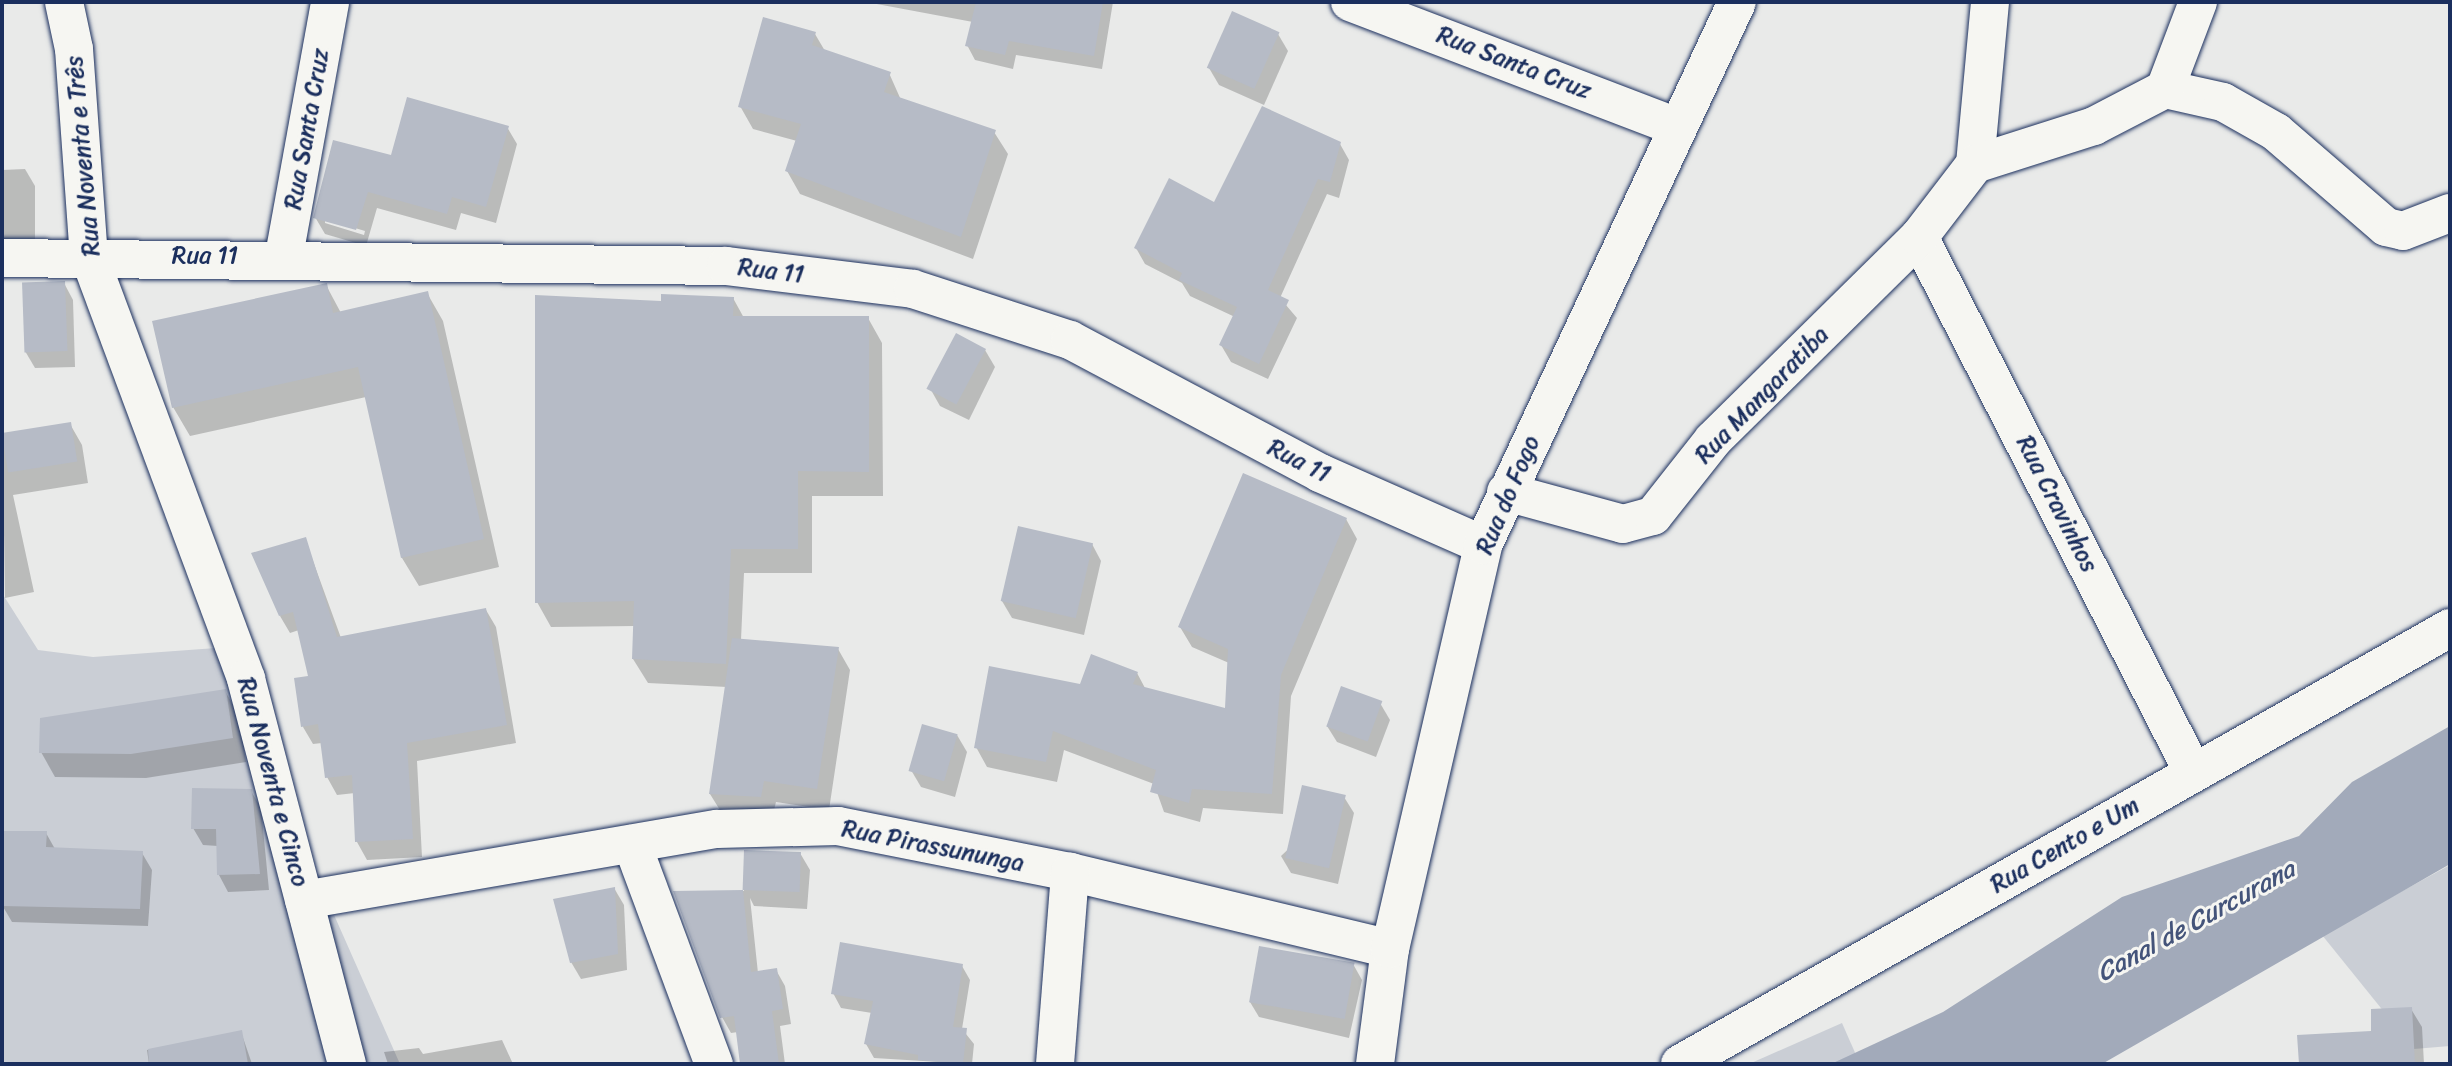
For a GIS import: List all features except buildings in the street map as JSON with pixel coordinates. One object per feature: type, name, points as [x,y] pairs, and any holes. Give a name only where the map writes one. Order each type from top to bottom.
[{"type":"street","name":"Rua Noventa e Três","points":[[64,2],[74,49],[89,257],[178,506]]},
{"type":"street","name":"Rua Santa Cruz","points":[[284,256],[330,2]]},
{"type":"street","name":"Rua Santa Cruz","points":[[1350,2],[1677,127]]},
{"type":"street","name":"Rua do Fogo","points":[[1375,1064],[1390,949],[1483,545],[1737,2]]},
{"type":"street","points":[[1990,2],[1975,164],[2094,125],[2165,89],[2223,102],[2276,132],[2386,227],[2403,231],[2450,213]]},
{"type":"street","points":[[2165,89],[2198,2]]},
{"type":"street","name":"Rua Mangaratiba","points":[[1506,492],[1623,524],[1653,516],[1713,440],[1919,237],[1975,164]]},
{"type":"street","name":"Rua Cravinhos","points":[[1919,237],[2193,772]]},
{"type":"street","name":"Rua 11","points":[[2,258],[284,256],[726,265],[913,289],[1070,340],[1320,473],[1483,545]]},
{"type":"street","name":"Rua Noventa e Cinco","points":[[178,506],[246,679],[347,1064]]},
{"type":"street","name":"Rua Cento e Um","points":[[1680,1064],[2450,628]]},
{"type":"street","name":"Rua Pirassununga","points":[[304,900],[717,829],[838,826],[1070,872],[1390,949]]},
{"type":"street","points":[[632,844],[713,1064]]},
{"type":"street","points":[[1055,1064],[1070,872]]},
{"type":"shaded area","points":[[2,593],[38,650],[93,657],[216,648],[400,1064],[2,1064]]},
{"type":"shaded area","points":[[2450,865],[2450,1046],[2414,1049],[2322,935]]},
{"type":"shaded area","points":[[1842,1023],[1860,1064],[1749,1064]]},
{"type":"water","name":"Canal de Curcurana","points":[[2450,726],[2450,864],[2102,1064],[1831,1064],[1943,1012],[2122,897],[2299,836],[2352,782]]}]
